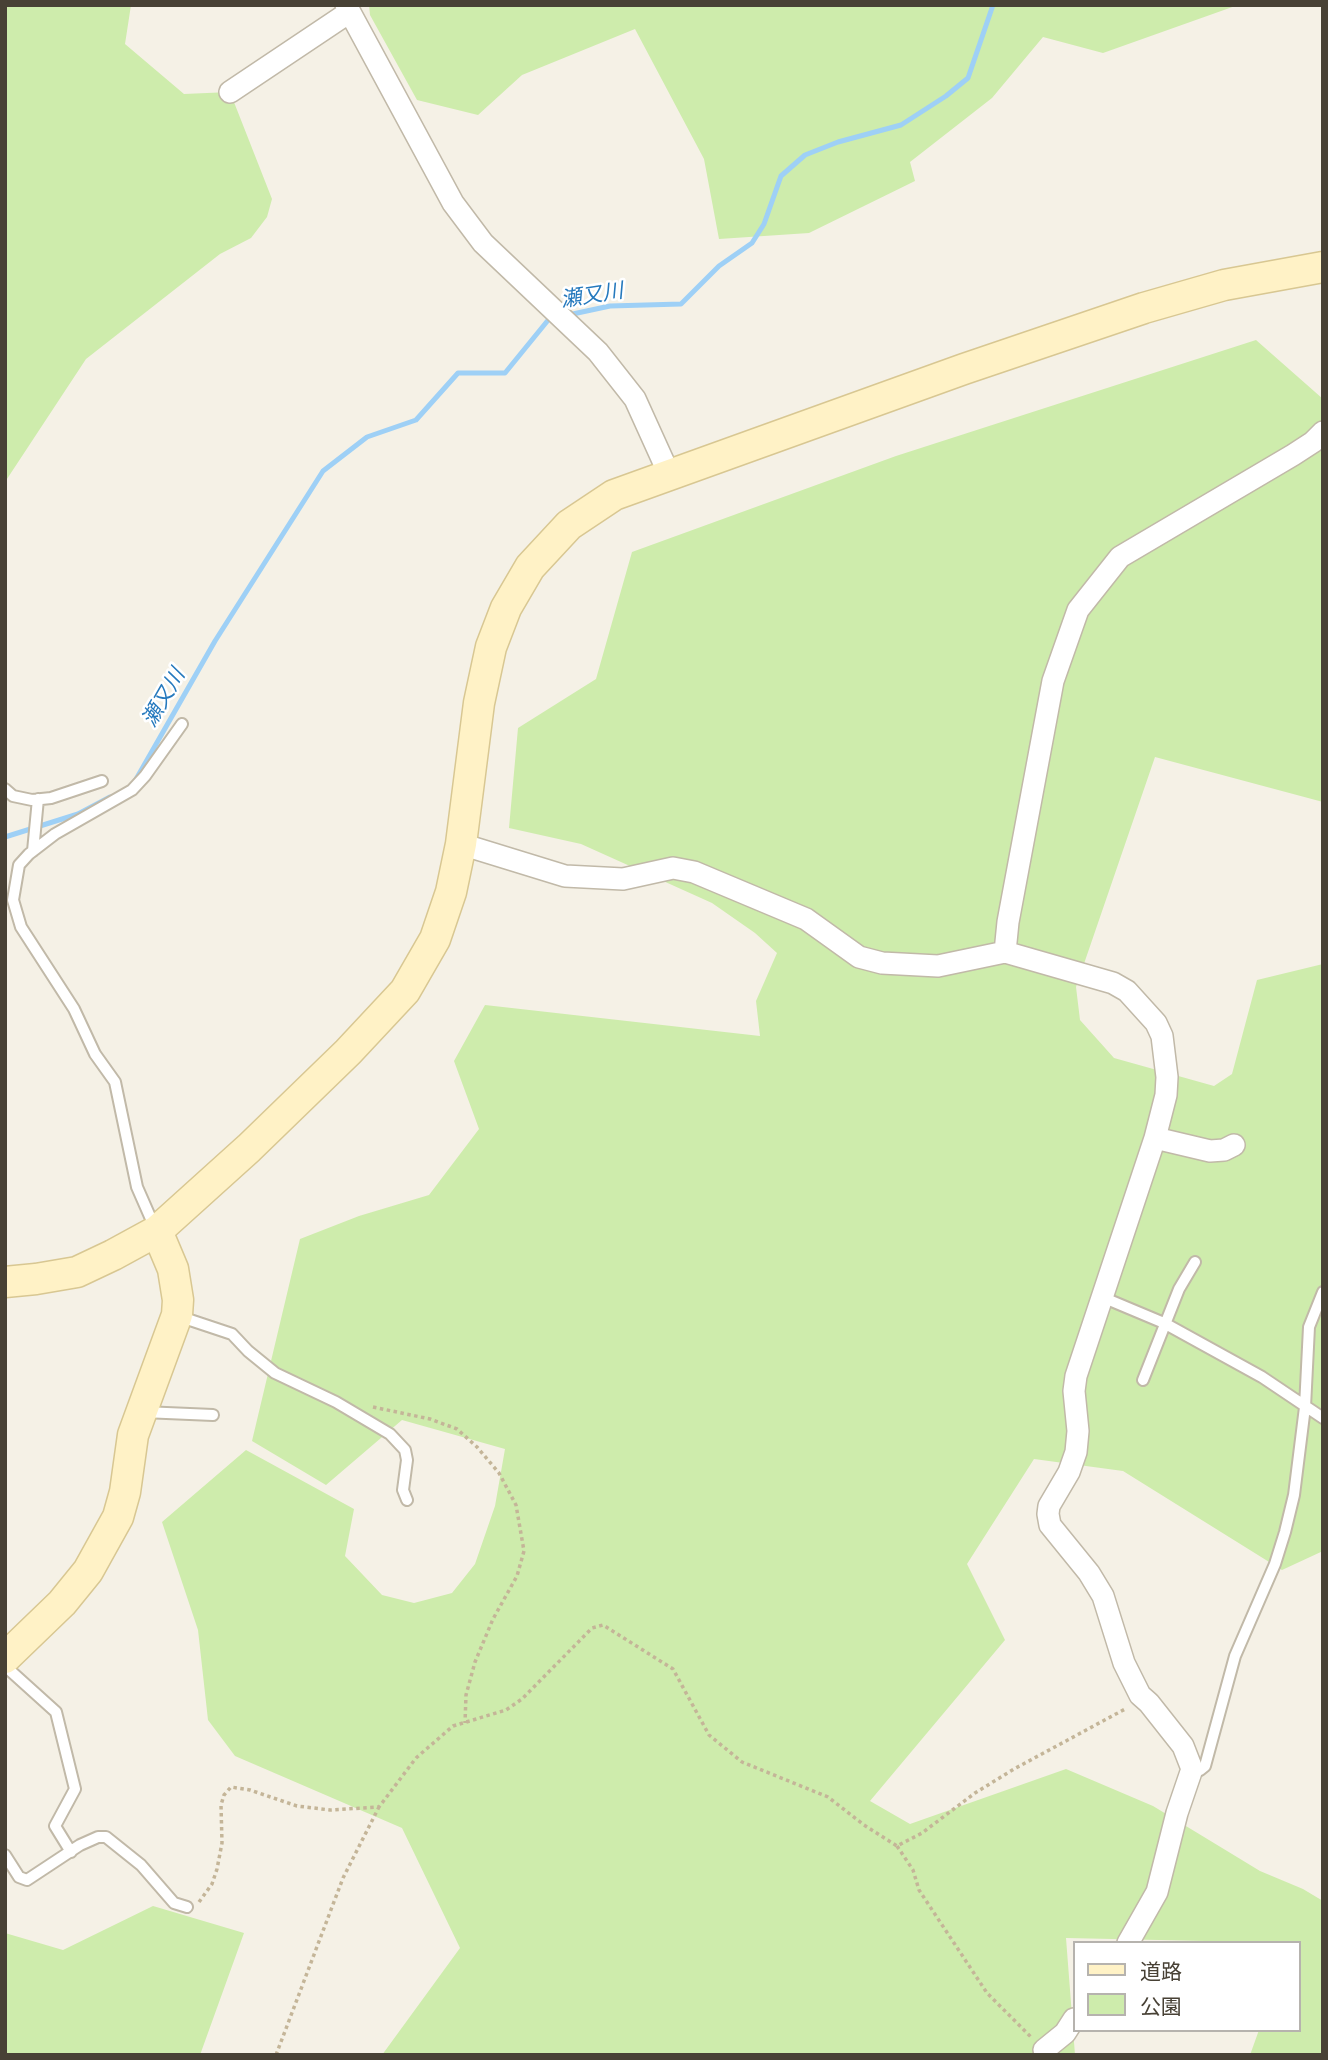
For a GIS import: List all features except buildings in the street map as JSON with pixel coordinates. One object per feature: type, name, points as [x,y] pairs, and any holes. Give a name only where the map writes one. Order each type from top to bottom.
[{"type":"street","points":[[230,92],[347,9],[453,202],[483,243],[598,352],[635,399],[669,474]]},
{"type":"street","points":[[5,1282],[77,1272],[157,1231],[249,1148],[348,1052],[405,991],[435,939],[451,891],[461,844],[479,703],[491,647],[517,587],[530,567],[569,525],[614,495],[828,416],[1144,308],[1224,285],[1323,267]]},
{"type":"street","points":[[1005,952],[1008,922],[1053,681],[1078,610],[1120,557],[1293,455],[1323,432]]},
{"type":"street","points":[[461,844],[565,876],[623,879],[673,868],[694,872],[806,919],[859,957],[882,963],[938,966],[1005,952],[1113,984],[1127,991],[1156,1023],[1162,1036],[1167,1077],[1166,1095],[1155,1138],[1076,1376],[1076,1452],[1069,1472],[1049,1506],[1048,1514],[1050,1525],[1089,1573],[1103,1596],[1124,1662],[1139,1695],[1183,1746],[1192,1769],[1177,1813],[1157,1892],[1129,1941]]},
{"type":"street","points":[[1155,1138],[1210,1151],[1224,1150],[1234,1144]]},
{"type":"street","points":[[5,1658],[80,1582],[112,1530],[125,1492],[133,1435],[177,1315],[178,1300],[173,1269],[157,1231]]},
{"type":"street","points":[[1044,2050],[1065,2033],[1072,2022]]},
{"type":"lane","points":[[157,1231],[137,1188],[115,1082],[96,1054],[74,1009],[21,927],[13,900],[19,865],[55,834],[132,790],[182,724]]},
{"type":"lane","points":[[5,789],[13,796],[51,798],[102,781]]},
{"type":"lane","points":[[33,851],[38,799]]},
{"type":"lane","points":[[1143,1380],[1164,1323],[1195,1262]]},
{"type":"lane","points":[[1192,1769],[1200,1770],[1205,1766],[1235,1656],[1275,1564],[1285,1532],[1294,1495],[1305,1407],[1310,1327],[1323,1293]]},
{"type":"lane","points":[[1102,1297],[1164,1323],[1262,1377],[1323,1418]]},
{"type":"lane","points":[[177,1315],[232,1334],[275,1373],[336,1402],[390,1434],[405,1450],[407,1460],[403,1490],[407,1500]]},
{"type":"lane","points":[[142,1412],[213,1415]]},
{"type":"lane","points":[[5,1666],[56,1712],[75,1789],[55,1826],[71,1852]]},
{"type":"lane","points":[[5,1855],[19,1877],[27,1880],[97,1837],[110,1839],[141,1865],[174,1903],[187,1907]]},
{"type":"path","points":[[365,1405],[430,1419],[457,1429],[499,1473],[516,1505],[524,1550],[517,1576],[493,1619],[475,1662],[467,1695],[465,1723]]},
{"type":"path","points":[[276,2055],[343,1878],[379,1807],[416,1758],[453,1726],[506,1710],[522,1699],[592,1628],[603,1625],[673,1669],[709,1735],[742,1762],[828,1797],[897,1846],[913,1870],[919,1890],[987,1993],[1044,2050]]},
{"type":"path","points":[[897,1846],[922,1833],[975,1793],[1014,1769],[1144,1699]]},
{"type":"path","points":[[187,1907],[203,1899],[212,1884],[222,1843],[221,1805],[224,1795],[231,1787],[250,1790],[297,1806],[330,1810],[379,1807]]},
{"type":"green space","points":[[5,5],[131,5],[125,44],[184,94],[230,92],[272,199],[267,217],[251,238],[220,254],[86,359],[5,482]]},
{"type":"green space","points":[[369,5],[1238,5],[1103,53],[1043,37],[992,98],[910,162],[915,181],[809,233],[719,239],[704,159],[635,29],[522,75],[478,115],[417,100],[370,15]]},
{"type":"green space","points":[[1256,340],[1323,399],[1323,802],[1155,757],[1076,987],[1080,1020],[1114,1058],[1214,1086],[1232,1074],[1257,980],[1323,964],[1323,1551],[1282,1570],[1123,1471],[1034,1459],[967,1564],[1005,1640],[870,1801],[910,1824],[1066,1769],[1153,1806],[1260,1871],[1303,1889],[1323,1901],[1323,2055],[1250,2055],[1258,2032],[1300,2032],[1300,1941],[1066,1938],[1075,2055],[382,2055],[460,1948],[402,1828],[235,1756],[208,1720],[198,1630],[162,1522],[246,1450],[354,1509],[345,1556],[382,1595],[414,1603],[452,1593],[475,1564],[495,1506],[505,1449],[402,1420],[326,1485],[252,1441],[300,1239],[359,1216],[429,1195],[479,1129],[454,1061],[485,1005],[760,1036],[756,1001],[777,953],[755,933],[712,903],[581,844],[509,828],[518,728],[596,679],[632,552],[896,456]]},
{"type":"green space","points":[[153,1906],[244,1933],[200,2055],[5,2055],[5,1933],[63,1950]]},
{"type":"waterway","name":"瀬又川","points":[[568,315],[610,306],[681,304],[719,266],[752,243],[764,224],[781,176],[805,155],[838,142],[901,125],[946,96],[968,78],[993,5]]},
{"type":"waterway","name":"瀬又川","points":[[135,781],[215,641],[323,471],[367,437],[416,420],[458,373],[505,373],[549,319],[555,318]]},
{"type":"waterway","name":"瀬又川","points":[[5,837],[78,814],[110,797]]}]
